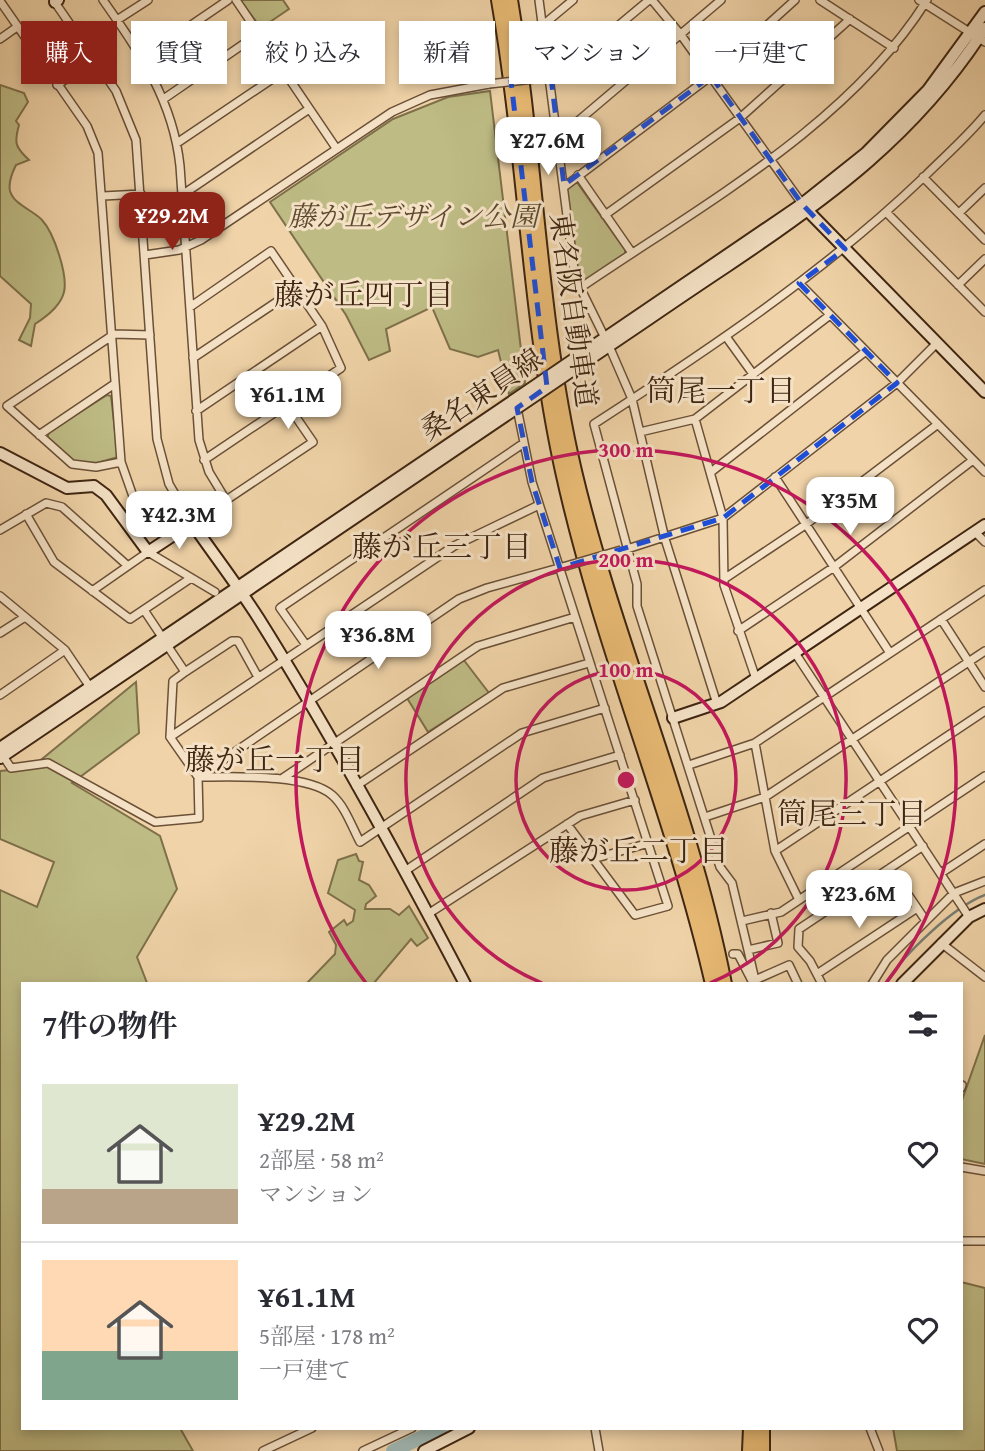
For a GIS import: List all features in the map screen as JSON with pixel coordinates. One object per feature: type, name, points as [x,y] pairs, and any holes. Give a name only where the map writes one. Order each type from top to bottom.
[{"type":"highway","name":"東名阪自動車道","points":[[499,0],[513,92],[539,331],[564,473],[589,572],[686,878],[712,982]]},
{"type":"highway","name":"東名阪自動車道","points":[[510,0],[524,90],[549,328],[574,470],[599,570],[698,876],[724,982]]},
{"type":"highway","points":[[750,1451],[751,1430]]},
{"type":"highway","points":[[761,1451],[762,1430]]},
{"type":"main road","name":"桑名東員線","points":[[239,592],[313,546],[576,362],[806,208],[894,141],[952,75],[980,35],[985,12]]},
{"type":"main road","points":[[806,208],[985,392]]},
{"type":"main road","name":"桑名東員線","points":[[1,754],[90,687],[239,592],[516,404]]},
{"type":"main road","points":[[0,453],[67,488],[94,486],[106,495],[148,552],[192,523],[283,660],[405,871],[464,982]]},
{"type":"main road","points":[[673,719],[717,704],[985,525]]},
{"type":"main road","name":"桑名東員線","points":[[1,754],[164,641]]},
{"type":"main road","points":[[904,982],[969,917],[985,909]]},
{"type":"main road","points":[[424,1451],[465,1430]]},
{"type":"street","points":[[103,0],[131,41]]},
{"type":"street","points":[[117,20],[148,0]]},
{"type":"street","points":[[197,21],[228,0]]},
{"type":"street","points":[[236,0],[250,21]]},
{"type":"street","points":[[539,0],[542,21]]},
{"type":"street","points":[[548,21],[573,0]]},
{"type":"street","points":[[625,21],[651,0],[690,48]]},
{"type":"street","points":[[558,138],[721,0]]},
{"type":"street","points":[[772,21],[795,0]]},
{"type":"street","points":[[820,0],[894,48]]},
{"type":"street","points":[[0,1],[94,141],[100,164],[113,385],[121,462],[142,522],[133,531]]},
{"type":"street","points":[[56,1],[69,21]]},
{"type":"street","points":[[580,288],[770,159],[854,90],[894,48],[924,1],[980,35]]},
{"type":"street","points":[[605,215],[740,118],[850,19]]},
{"type":"street","points":[[0,39],[17,27]]},
{"type":"street","points":[[164,98],[241,46]]},
{"type":"street","points":[[145,255],[185,247],[207,236],[336,148],[392,112],[417,100],[509,82]]},
{"type":"street","points":[[111,84],[133,131],[141,194],[159,452],[174,493],[192,523],[313,442],[287,404]]},
{"type":"street","points":[[156,84],[164,98],[177,143],[196,411],[204,460],[226,500]]},
{"type":"street","points":[[177,143],[265,84]]},
{"type":"street","points":[[293,84],[336,148]]},
{"type":"street","points":[[552,84],[575,277],[632,399],[665,538],[717,704]]},
{"type":"street","points":[[564,187],[699,84]]},
{"type":"street","points":[[716,84],[806,208]]},
{"type":"street","points":[[182,195],[309,109]]},
{"type":"street","points":[[755,980],[732,883],[720,867],[637,606],[637,584],[624,550],[594,424],[727,338],[845,249],[887,213],[985,116]]},
{"type":"street","points":[[578,175],[632,253]]},
{"type":"street","points":[[923,177],[985,240]]},
{"type":"street","points":[[959,214],[985,188]]},
{"type":"street","points":[[103,196],[141,194]]},
{"type":"street","points":[[887,213],[985,312]]},
{"type":"street","points":[[190,307],[271,251],[322,326],[341,368],[204,460]]},
{"type":"street","points":[[958,285],[985,258]]},
{"type":"street","points":[[799,284],[985,472]]},
{"type":"street","points":[[193,358],[296,289]]},
{"type":"street","points":[[640,432],[695,419],[830,315]]},
{"type":"street","points":[[196,411],[322,326]]},
{"type":"street","points":[[112,335],[150,335]]},
{"type":"street","points":[[112,335],[7,406],[72,464],[96,467],[121,462]]},
{"type":"street","points":[[727,338],[753,374]]},
{"type":"street","points":[[198,777],[459,599],[487,588],[665,538],[723,518],[897,383],[937,343]]},
{"type":"street","points":[[710,472],[866,351]]},
{"type":"street","points":[[39,435],[113,385]]},
{"type":"street","points":[[516,404],[540,505],[563,567],[589,663],[649,843],[667,906],[635,915],[567,824]]},
{"type":"street","points":[[695,419],[723,518],[723,579],[756,679]]},
{"type":"street","points":[[723,579],[805,524],[938,424]]},
{"type":"street","points":[[306,645],[280,608],[524,443]]},
{"type":"street","points":[[738,631],[834,567],[973,460]]},
{"type":"street","points":[[775,477],[890,653]]},
{"type":"street","points":[[0,530],[46,503],[62,507],[128,566]]},
{"type":"street","points":[[170,737],[454,546],[540,505]]},
{"type":"street","points":[[26,514],[54,562],[130,619],[191,578]]},
{"type":"street","points":[[976,533],[985,542]]},
{"type":"street","points":[[92,591],[148,552],[215,592]]},
{"type":"street","points":[[689,765],[755,743],[985,590]]},
{"type":"street","points":[[0,596],[65,650],[90,687]]},
{"type":"street","points":[[144,610],[186,672]]},
{"type":"street","points":[[0,634],[25,617]]},
{"type":"street","points":[[283,778],[478,646],[575,617]]},
{"type":"street","points":[[941,620],[985,687]]},
{"type":"street","points":[[1,754],[11,768],[48,762],[155,822],[199,818],[198,777],[170,737],[173,681],[232,641],[238,641],[258,677]]},
{"type":"street","points":[[0,695],[65,650]]},
{"type":"street","points":[[705,817],[765,797],[985,650]]},
{"type":"street","points":[[795,653],[969,917]]},
{"type":"street","points":[[356,786],[503,688],[589,663]]},
{"type":"street","points":[[198,777],[283,778],[333,796],[360,842],[522,733],[604,708]]},
{"type":"street","points":[[775,851],[985,711]]},
{"type":"street","points":[[755,743],[775,851],[799,900]]},
{"type":"street","points":[[405,871],[542,778],[620,755]]},
{"type":"street","points":[[742,921],[781,912],[985,776]]},
{"type":"street","points":[[428,914],[580,816],[635,800]]},
{"type":"street","points":[[593,859],[649,843]]},
{"type":"street","points":[[941,873],[985,844]]},
{"type":"street","points":[[820,982],[798,947],[799,929],[923,846]]},
{"type":"street","points":[[890,868],[926,921]]},
{"type":"street","points":[[873,982],[887,960],[926,921],[956,896],[985,881]]},
{"type":"street","points":[[817,974],[917,908]]},
{"type":"street","points":[[748,950],[778,943],[771,913]]},
{"type":"street","points":[[941,943],[985,977]]},
{"type":"street","points":[[733,954],[738,954],[752,981],[789,965],[797,982]]},
{"type":"street","points":[[963,1167],[985,1171]]},
{"type":"street","points":[[963,1241],[985,1241]]},
{"type":"street","points":[[263,1451],[308,1430]]},
{"type":"street","points":[[363,1451],[408,1430]]},
{"type":"street","points":[[587,1451],[598,1448],[595,1430]]},
{"type":"street","points":[[871,1430],[879,1451]]},
{"type":"highlighted area","points":[[711,76],[802,204],[845,249],[799,283],[897,383],[723,518],[560,568],[532,482],[517,408],[547,387],[511,81],[551,77],[564,185]]},
{"type":"green space","points":[[240,0],[283,0],[289,9],[271,21],[256,21]]},
{"type":"green space","points":[[0,85],[24,93],[28,102],[16,121],[19,125],[16,141],[18,148],[29,160],[16,165],[10,181],[10,191],[15,200],[47,226],[59,254],[64,275],[62,297],[44,318],[35,324],[31,346],[19,340],[30,318],[31,304],[0,276]]},
{"type":"green space","name":"藤が丘デザイン公園","points":[[490,91],[525,383],[509,394],[498,350],[478,357],[450,349],[432,307],[386,329],[390,351],[369,360],[346,315],[270,202],[393,119],[448,97]]},
{"type":"green space","points":[[576,181],[625,250],[625,254],[583,282],[579,280],[567,189]]},
{"type":"green space","points":[[107,395],[111,396],[118,457],[97,463],[74,462],[47,439],[49,432]]},
{"type":"green space","points":[[463,659],[489,693],[428,732],[407,698]]},
{"type":"green space","points":[[136,682],[139,733],[72,783],[160,836],[177,889],[137,957],[147,982],[21,982],[21,1430],[181,1430],[193,1451],[0,1451],[0,890],[37,907],[54,862],[0,839],[0,771],[31,768]]},
{"type":"green space","points":[[356,854],[359,861],[363,862],[359,880],[369,885],[376,896],[366,904],[365,909],[390,909],[399,915],[409,906],[428,938],[417,946],[411,939],[375,982],[308,982],[335,954],[336,945],[329,932],[344,920],[347,925],[353,921],[355,910],[328,893],[338,860]]},
{"type":"green space","points":[[985,1035],[985,1164],[963,1159],[963,1097]]},
{"type":"green space","points":[[963,1282],[985,1288],[985,1451],[897,1451],[893,1430],[963,1430]]},
{"type":"waterway","points":[[886,982],[930,933],[958,910],[985,895]]},
{"type":"waterway","points":[[393,1451],[437,1430]]},
{"type":"district","name":"藤が丘四丁目","points":[[364,295]]},
{"type":"district","name":"筒尾一丁目","points":[[721,391]]},
{"type":"district","name":"藤が丘三丁目","points":[[442,547]]},
{"type":"district","name":"藤が丘一丁目","points":[[275,760]]},
{"type":"district","name":"筒尾三丁目","points":[[852,814]]},
{"type":"district","name":"藤が丘二丁目","points":[[639,851]]}]
